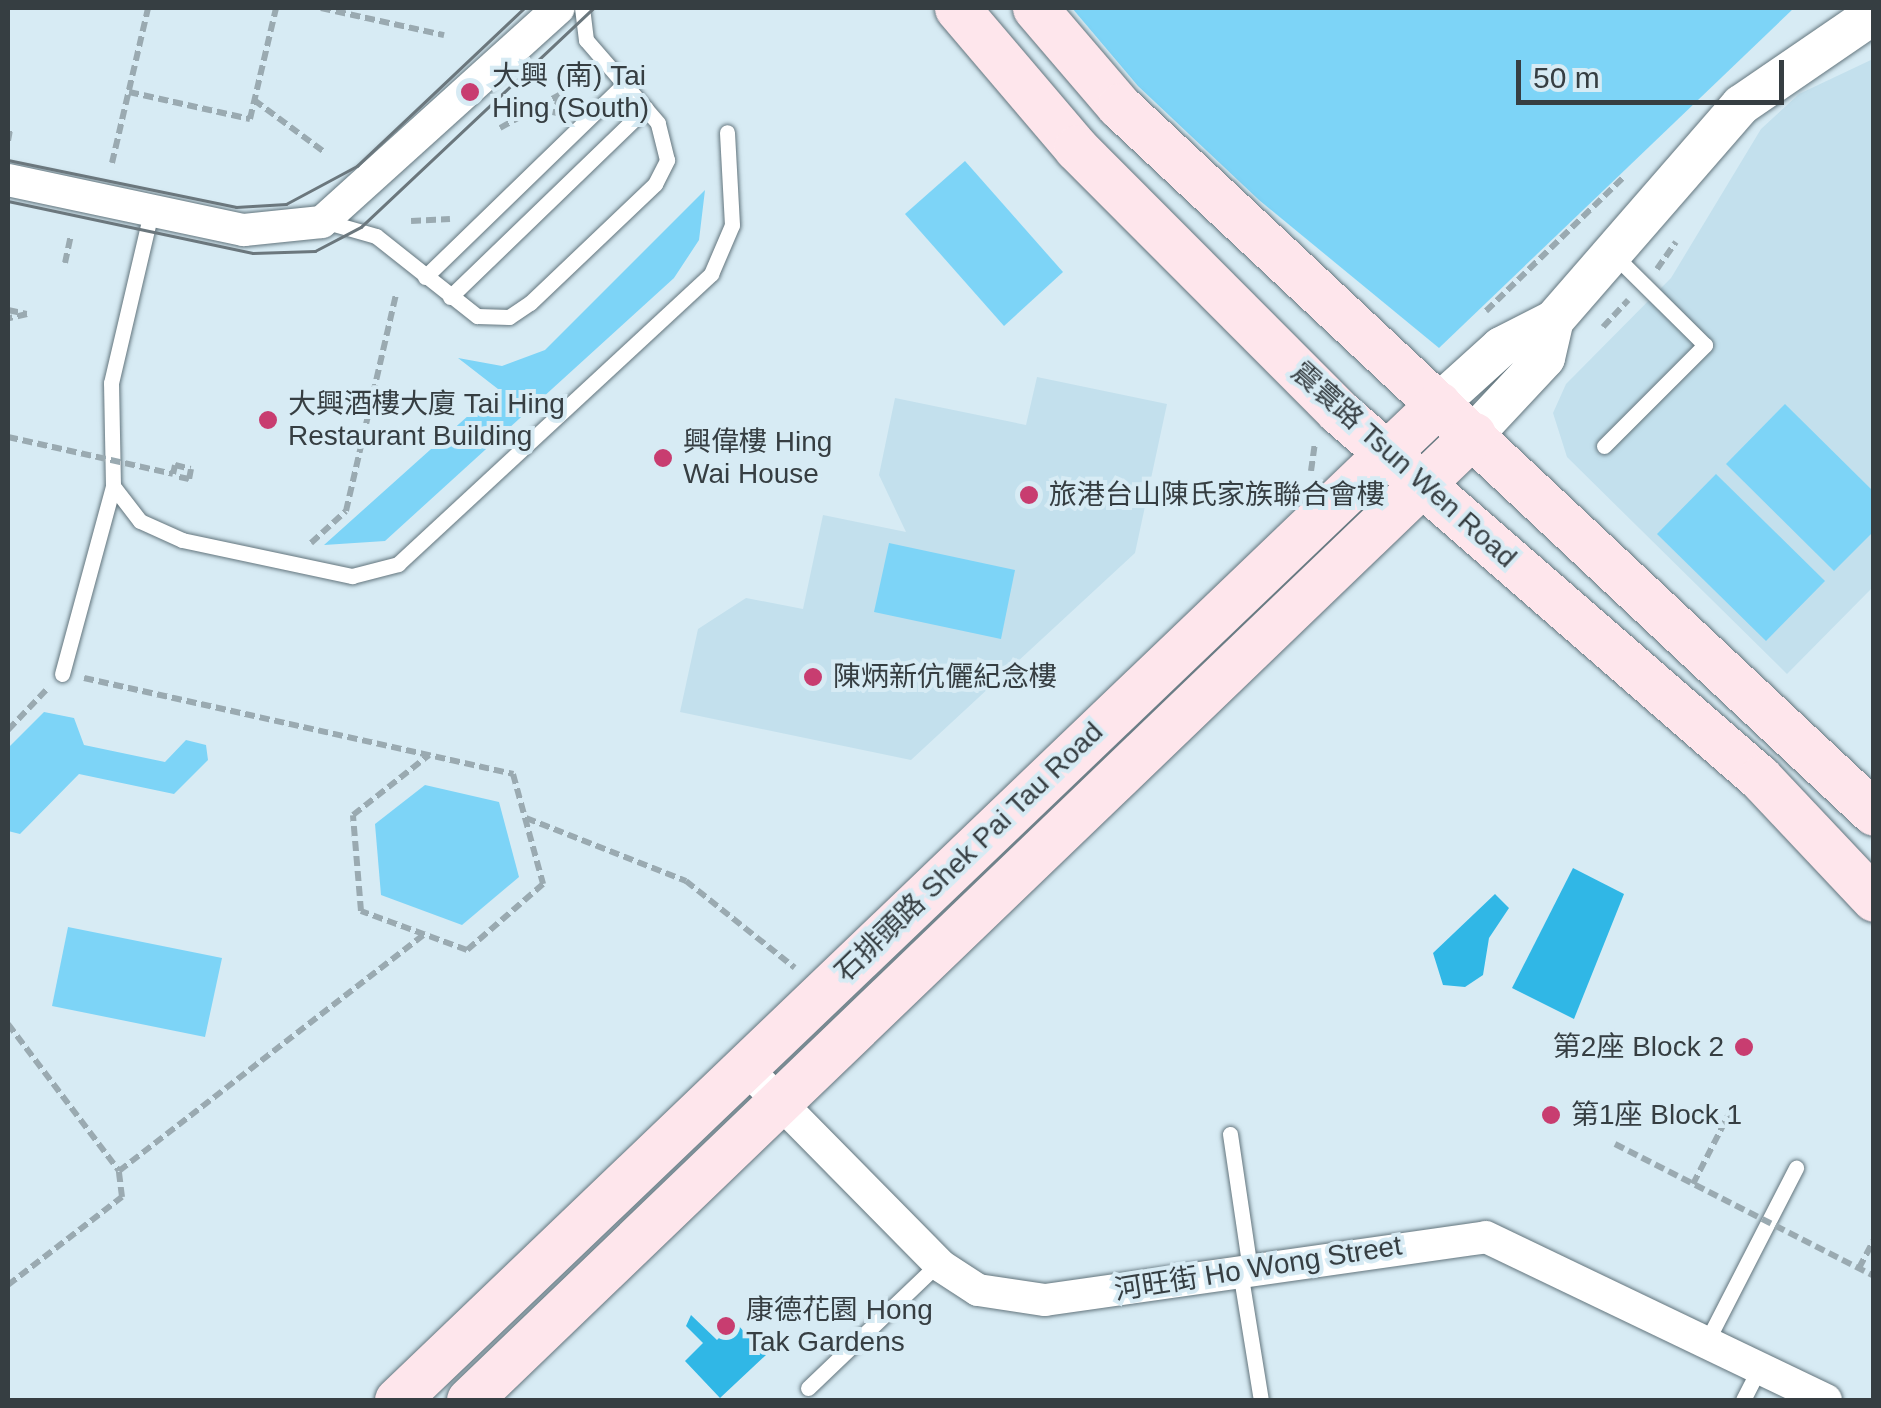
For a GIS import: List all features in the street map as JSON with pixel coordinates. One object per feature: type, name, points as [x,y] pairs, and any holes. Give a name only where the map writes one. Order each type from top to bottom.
[{"type":"main road","name":"震寰路 Tsun Wen Road","points":[[958,8],[1076,148],[1385,455],[1660,685],[1874,899]]},
{"type":"main road","points":[[1036,8],[1119,106],[1874,813]]},
{"type":"main road","name":"石排頭路 Shek Pai Tau Road","points":[[397,1400],[1438,404]]},
{"type":"main road","name":"石排頭路 Shek Pai Tau Road","points":[[469,1400],[1473,435]]},
{"type":"street","points":[[8,180],[254,231],[322,222],[559,8]]},
{"type":"street","name":"石排頭路 Shek Pai Tau Road","points":[[1438,404],[1501,348],[1554,320],[1615,256],[1741,105],[1874,14]]},
{"type":"street","name":"石排頭路 Shek Pai Tau Road","points":[[1473,435],[1546,358],[1554,320]]},
{"type":"street","name":"河旺街 Ho Wong Street","points":[[744,1068],[939,1263],[978,1290],[1045,1300],[1486,1237],[1708,1340],[1826,1400]]},
{"type":"lane","points":[[322,222],[362,227],[450,297],[487,318],[519,312],[655,184],[668,148],[646,108],[586,40],[582,8]]},
{"type":"lane","points":[[425,277],[624,85]]},
{"type":"lane","points":[[450,297],[646,108]]},
{"type":"lane","points":[[112,486],[140,521],[182,540],[352,576],[398,564],[711,274],[732,224],[727,132]]},
{"type":"lane","points":[[62,674],[112,486],[111,383],[151,212]]},
{"type":"lane","points":[[1604,446],[1705,344],[1615,256]]},
{"type":"lane","points":[[1230,1134],[1261,1400]]},
{"type":"lane","points":[[1708,1340],[1796,1168]]},
{"type":"lane","points":[[808,1388],[939,1263]]},
{"type":"lane","points":[[1743,1400],[1760,1367]]},
{"type":"path","points":[[112,162],[148,8]]},
{"type":"path","points":[[129,92],[250,118],[276,8]]},
{"type":"path","points":[[321,8],[444,36]]},
{"type":"path","points":[[500,128],[559,95]]},
{"type":"path","points":[[254,100],[323,151]]},
{"type":"path","points":[[8,141],[10,130]]},
{"type":"path","points":[[64,263],[71,235]]},
{"type":"path","points":[[302,550],[346,512],[396,296]]},
{"type":"path","points":[[8,310],[27,314],[9,318]]},
{"type":"path","points":[[8,437],[173,474],[175,466],[192,469],[189,479],[175,476]]},
{"type":"path","points":[[8,730],[62,674],[429,755],[513,774],[544,884],[467,950],[360,910],[353,815],[429,755]]},
{"type":"path","points":[[525,818],[686,881],[789,961]]},
{"type":"path","points":[[119,1171],[424,934]]},
{"type":"path","points":[[8,1024],[119,1171],[122,1197],[8,1286]]},
{"type":"path","points":[[1693,1184],[1729,1114]]},
{"type":"path","points":[[1615,1144],[1874,1276]]},
{"type":"path","points":[[1859,1268],[1874,1240]]},
{"type":"shaded area","points":[[1072,8],[1794,8],[1439,348],[1259,200],[1138,86]]},
{"type":"shaded area","points":[[1873,59],[1873,587],[1787,674],[1567,457],[1553,413],[1566,384],[1671,278],[1761,129],[1799,94]]},
{"type":"shaded area","points":[[965,161],[1063,272],[1004,326],[905,214]]},
{"type":"shaded area","points":[[705,190],[699,240],[674,278],[385,541],[324,545],[498,389],[458,358],[502,366],[545,350]]},
{"type":"shaded area","points":[[1037,377],[1167,404],[1135,553],[911,760],[680,712],[698,629],[746,598],[803,609],[823,515],[906,532],[879,475],[895,398],[1026,425]]},
{"type":"shaded area","points":[[1785,404],[1873,491],[1873,532],[1834,571],[1726,464]]},
{"type":"shaded area","points":[[1716,474],[1825,581],[1766,641],[1657,534]]},
{"type":"shaded area","points":[[889,543],[1015,570],[1001,639],[874,612]]},
{"type":"shaded area","points":[[44,712],[74,718],[84,745],[165,762],[186,740],[206,745],[208,760],[174,794],[79,774],[20,834],[8,831],[8,748]]},
{"type":"shaded area","points":[[425,785],[499,802],[519,877],[462,925],[381,895],[375,824]]},
{"type":"shaded area","points":[[1573,868],[1624,894],[1574,1019],[1512,988]]},
{"type":"shaded area","points":[[1495,894],[1509,908],[1489,938],[1483,975],[1465,987],[1443,985],[1433,953]]},
{"type":"shaded area","points":[[68,927],[222,958],[205,1037],[52,1006]]},
{"type":"shaded area","points":[[691,1315],[717,1340],[735,1322],[766,1355],[720,1398],[685,1361],[703,1343],[686,1326]]},
{"type":"tram line","points":[[8,160],[236,207],[286,204],[357,166],[524,8]]},
{"type":"tram line","points":[[8,201],[253,253],[315,251],[361,227],[593,8]]},
{"type":"place","name":"大興 (南) Tai Hing (South)","points":[[470,92]]},
{"type":"place","name":"大興酒樓大廈 Tai Hing Restaurant Building","points":[[268,420]]},
{"type":"place","name":"興偉樓 Hing Wai House","points":[[663,458]]},
{"type":"place","name":"旅港台山陳氏家族聯合會樓","points":[[1029,495]]},
{"type":"place","name":"陳炳新伉儷紀念樓","points":[[813,677]]},
{"type":"place","name":"第2座 Block 2","points":[[1744,1047]]},
{"type":"place","name":"第1座 Block 1","points":[[1551,1115]]},
{"type":"place","name":"康德花園 Hong Tak Gardens","points":[[726,1326]]}]
